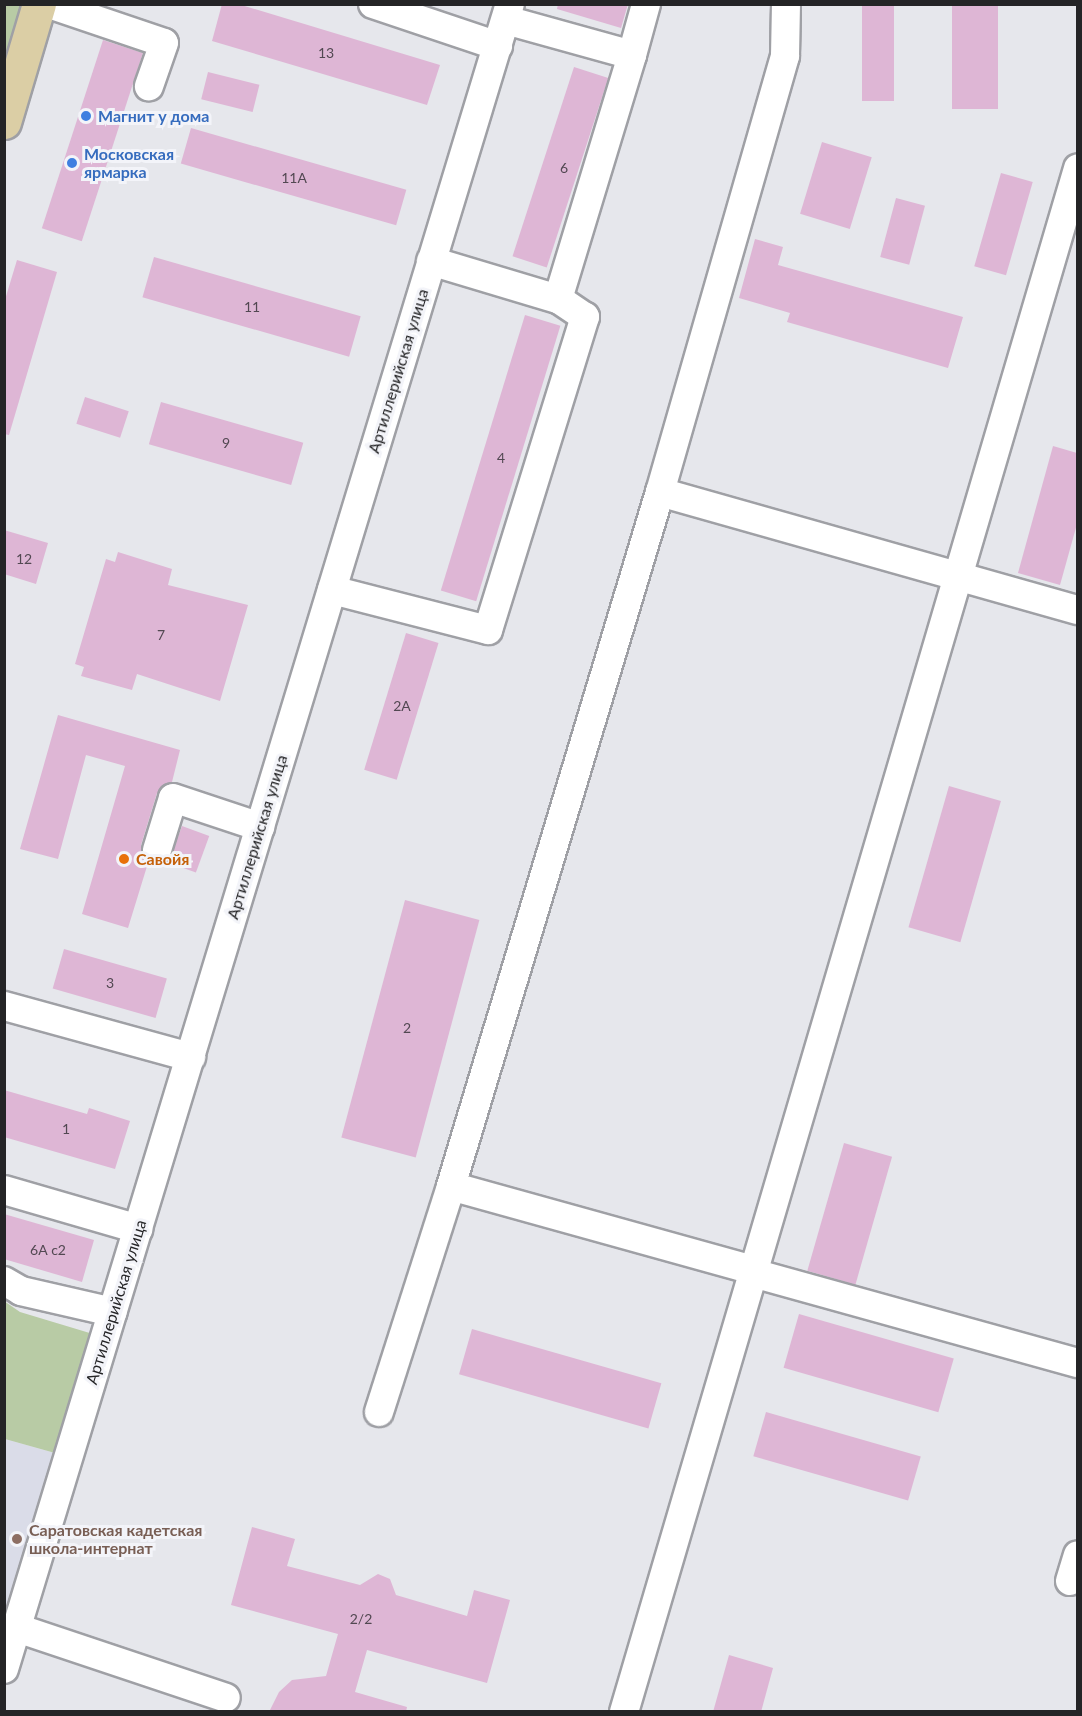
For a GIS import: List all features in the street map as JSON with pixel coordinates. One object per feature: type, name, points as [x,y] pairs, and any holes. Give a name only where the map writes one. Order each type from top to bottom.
[{"type":"main road","points":[[4,122],[39,4]]},
{"type":"street","points":[[49,4],[164,43],[149,86]]},
{"type":"street","points":[[372,4],[505,24],[632,55]]},
{"type":"street","points":[[558,298],[646,4]]},
{"type":"street","points":[[379,1412],[451,1186],[660,492],[785,56],[786,4]]},
{"type":"street","name":"Артиллерийская улица","points":[[4,1669],[505,24]]},
{"type":"street","points":[[624,1712],[1077,168]]},
{"type":"street","points":[[332,590],[488,630],[585,317],[558,298],[431,261]]},
{"type":"street","points":[[660,492],[957,578],[1077,610]]},
{"type":"street","points":[[157,850],[173,798],[260,827]]},
{"type":"street","points":[[4,1006],[190,1057]]},
{"type":"street","points":[[451,1186],[1077,1363]]},
{"type":"street","points":[[4,1190],[138,1229]]},
{"type":"street","points":[[4,1281],[21,1291],[113,1312]]},
{"type":"street","points":[[17,1628],[226,1698]]},
{"type":"shaded area","name":"Саратовская кадетская школа-интернат","points":[[5,1439],[55,1453],[5,1624]]},
{"type":"green space","points":[[5,5],[26,5],[5,78]]},
{"type":"green space","points":[[4,1301],[20,1312],[93,1334],[55,1453],[5,1439]]},
{"type":"building","points":[[222,4],[238,4],[440,65],[427,105],[212,41]]},
{"type":"building","points":[[558,4],[628,4],[621,28],[557,9]]},
{"type":"building","points":[[862,4],[894,4],[894,101],[862,101]]},
{"type":"building","points":[[952,4],[998,4],[998,109],[952,109]]},
{"type":"building","points":[[103,40],[143,53],[82,241],[42,228]]},
{"type":"building","points":[[574,67],[608,78],[547,267],[513,256]]},
{"type":"building","points":[[208,72],[259,85],[253,112],[201,99]]},
{"type":"building","points":[[191,128],[406,190],[396,225],[181,164]]},
{"type":"building","points":[[822,142],[872,157],[850,229],[800,214]]},
{"type":"building","points":[[1001,173],[1033,182],[1006,275],[974,266]]},
{"type":"building","points":[[896,198],[925,206],[909,265],[880,257]]},
{"type":"building","points":[[755,239],[783,247],[778,265],[963,317],[948,368],[787,322],[790,313],[739,298]]},
{"type":"building","points":[[154,257],[361,316],[349,357],[142,297]]},
{"type":"building","points":[[17,260],[57,272],[9,435],[4,434],[4,303]]},
{"type":"building","points":[[525,315],[560,326],[476,601],[441,590]]},
{"type":"building","points":[[85,397],[129,411],[120,438],[76,424]]},
{"type":"building","points":[[161,402],[303,443],[291,485],[149,444]]},
{"type":"building","points":[[1053,446],[1077,453],[1077,524],[1060,585],[1018,573]]},
{"type":"building","points":[[4,530],[48,543],[36,584],[4,574]]},
{"type":"building","points":[[118,552],[172,569],[168,585],[248,605],[220,701],[137,674],[132,690],[81,676],[84,667],[75,664],[106,559],[115,562]]},
{"type":"building","points":[[406,633],[439,643],[397,780],[364,770]]},
{"type":"building","points":[[58,715],[180,750],[172,782],[157,793],[141,845],[141,854],[148,863],[128,928],[82,914],[125,766],[86,755],[58,859],[20,849]]},
{"type":"building","points":[[949,786],[1001,801],[960,942],[908,927]]},
{"type":"building","points":[[182,826],[209,836],[196,873],[169,863]]},
{"type":"building","points":[[405,900],[479,920],[416,1158],[341,1138]]},
{"type":"building","points":[[64,949],[167,978],[156,1018],[53,988]]},
{"type":"building","points":[[4,1090],[87,1114],[89,1108],[130,1121],[115,1169],[4,1137]]},
{"type":"building","points":[[844,1143],[892,1157],[855,1285],[807,1271]]},
{"type":"building","points":[[4,1214],[94,1240],[82,1282],[4,1259]]},
{"type":"building","points":[[799,1314],[954,1358],[938,1412],[784,1368]]},
{"type":"building","points":[[472,1329],[661,1383],[648,1428],[459,1374]]},
{"type":"building","points":[[766,1412],[921,1456],[908,1501],[753,1456]]},
{"type":"building","points":[[252,1527],[295,1539],[287,1566],[360,1585],[378,1574],[390,1579],[396,1595],[467,1616],[474,1590],[510,1600],[487,1683],[367,1650],[355,1692],[407,1707],[406,1712],[269,1712],[279,1692],[292,1680],[326,1676],[338,1634],[231,1605]]},
{"type":"building","points":[[729,1655],[773,1668],[761,1712],[713,1712]]},
{"type":"place","name":"Магнит у дома","points":[[86,116]]},
{"type":"place","name":"Московская ярмарка","points":[[72,163]]},
{"type":"place","name":"Савойя","points":[[124,859]]},
{"type":"place","name":"Саратовская кадетская школа-интернат","points":[[17,1539]]}]
